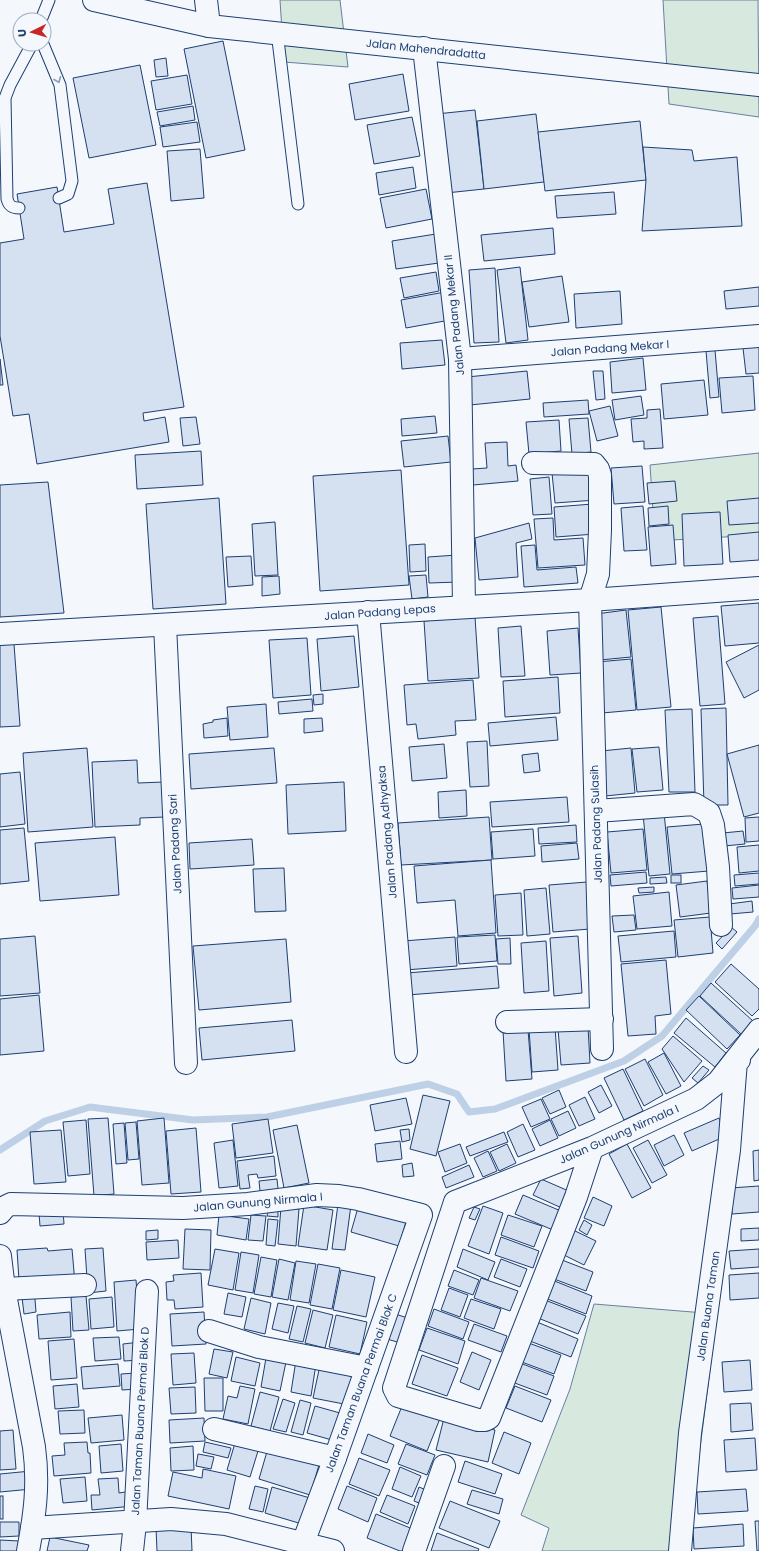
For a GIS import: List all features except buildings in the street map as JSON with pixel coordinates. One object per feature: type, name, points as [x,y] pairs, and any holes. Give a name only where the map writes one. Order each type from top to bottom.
[{"type":"main road","name":"Jalan Mahendradatta","points":[[94,0],[209,26],[277,32],[759,85]]},
{"type":"main road","points":[[206,0],[209,26]]},
{"type":"main road","name":"Jalan Padang Mekar II","points":[[424,48],[460,359],[464,606]]},
{"type":"main road","name":"Jalan Padang Mekar I","points":[[460,359],[759,336]]},
{"type":"main road","name":"Jalan Padang Sulasih","points":[[533,463],[594,464],[600,475],[598,574],[590,600],[602,1049]]},
{"type":"main road","name":"Jalan Padang Lepas","points":[[0,634],[464,606],[590,600],[759,588]]},
{"type":"main road","name":"Jalan Padang Adhyaksa","points":[[368,612],[406,1052]]},
{"type":"main road","name":"Jalan Padang Sari","points":[[165,625],[186,1063]]},
{"type":"main road","points":[[596,811],[694,804],[709,813],[713,824],[718,868],[721,926]]},
{"type":"main road","points":[[507,1022],[602,1020]]},
{"type":"main road","name":"Jalan Gunung Nirmala I","points":[[592,1148],[574,1204],[489,1418],[485,1420],[478,1420],[398,1396],[394,1388],[455,1202],[592,1148],[696,1099],[718,1082],[759,1030]]},
{"type":"main road","points":[[736,1061],[759,1056]]},
{"type":"main road","name":"Jalan Buana Taman","points":[[680,1551],[690,1433],[729,1150],[736,1061]]},
{"type":"main road","name":"Jalan Gunung Nirmala I","points":[[0,1213],[5,1207],[11,1204],[184,1208],[248,1204],[317,1195],[358,1199],[421,1215]]},
{"type":"main road","name":"Jalan Taman Buana Permai Blok C","points":[[302,1547],[421,1215]]},
{"type":"main road","points":[[0,1256],[4,1289],[37,1470],[37,1493],[28,1551]]},
{"type":"main road","points":[[4,1289],[85,1285]]},
{"type":"main road","name":"Jalan Taman Buana Permai Blok D","points":[[132,1551],[135,1522],[147,1291]]},
{"type":"main road","points":[[209,1331],[259,1347],[367,1368]]},
{"type":"main road","points":[[214,1429],[335,1458]]},
{"type":"main road","points":[[414,1551],[444,1466]]},
{"type":"main road","points":[[32,1528],[171,1519],[226,1524],[302,1547],[334,1551]]},
{"type":"lane","points":[[44,12],[49,0]]},
{"type":"lane","points":[[277,32],[298,204]]},
{"type":"lane","points":[[19,208],[14,208],[9,205],[3,185],[5,98],[10,85],[28,52]]},
{"type":"lane","points":[[46,52],[60,85],[72,181],[68,194],[58,198]]},
{"type":"shaded area","points":[[280,0],[340,0],[348,67],[284,62]]},
{"type":"shaded area","points":[[663,0],[758,0],[759,117],[669,104]]},
{"type":"shaded area","points":[[759,453],[759,535],[655,541],[650,465]]},
{"type":"shaded area","points":[[594,1304],[717,1314],[687,1551],[542,1551],[549,1528],[521,1515],[570,1389]]},
{"type":"waterway","points":[[0,1150],[45,1121],[90,1107],[193,1120],[267,1117],[428,1084],[457,1094],[469,1112],[495,1109],[624,1061],[662,1036],[755,926],[759,919]]}]
